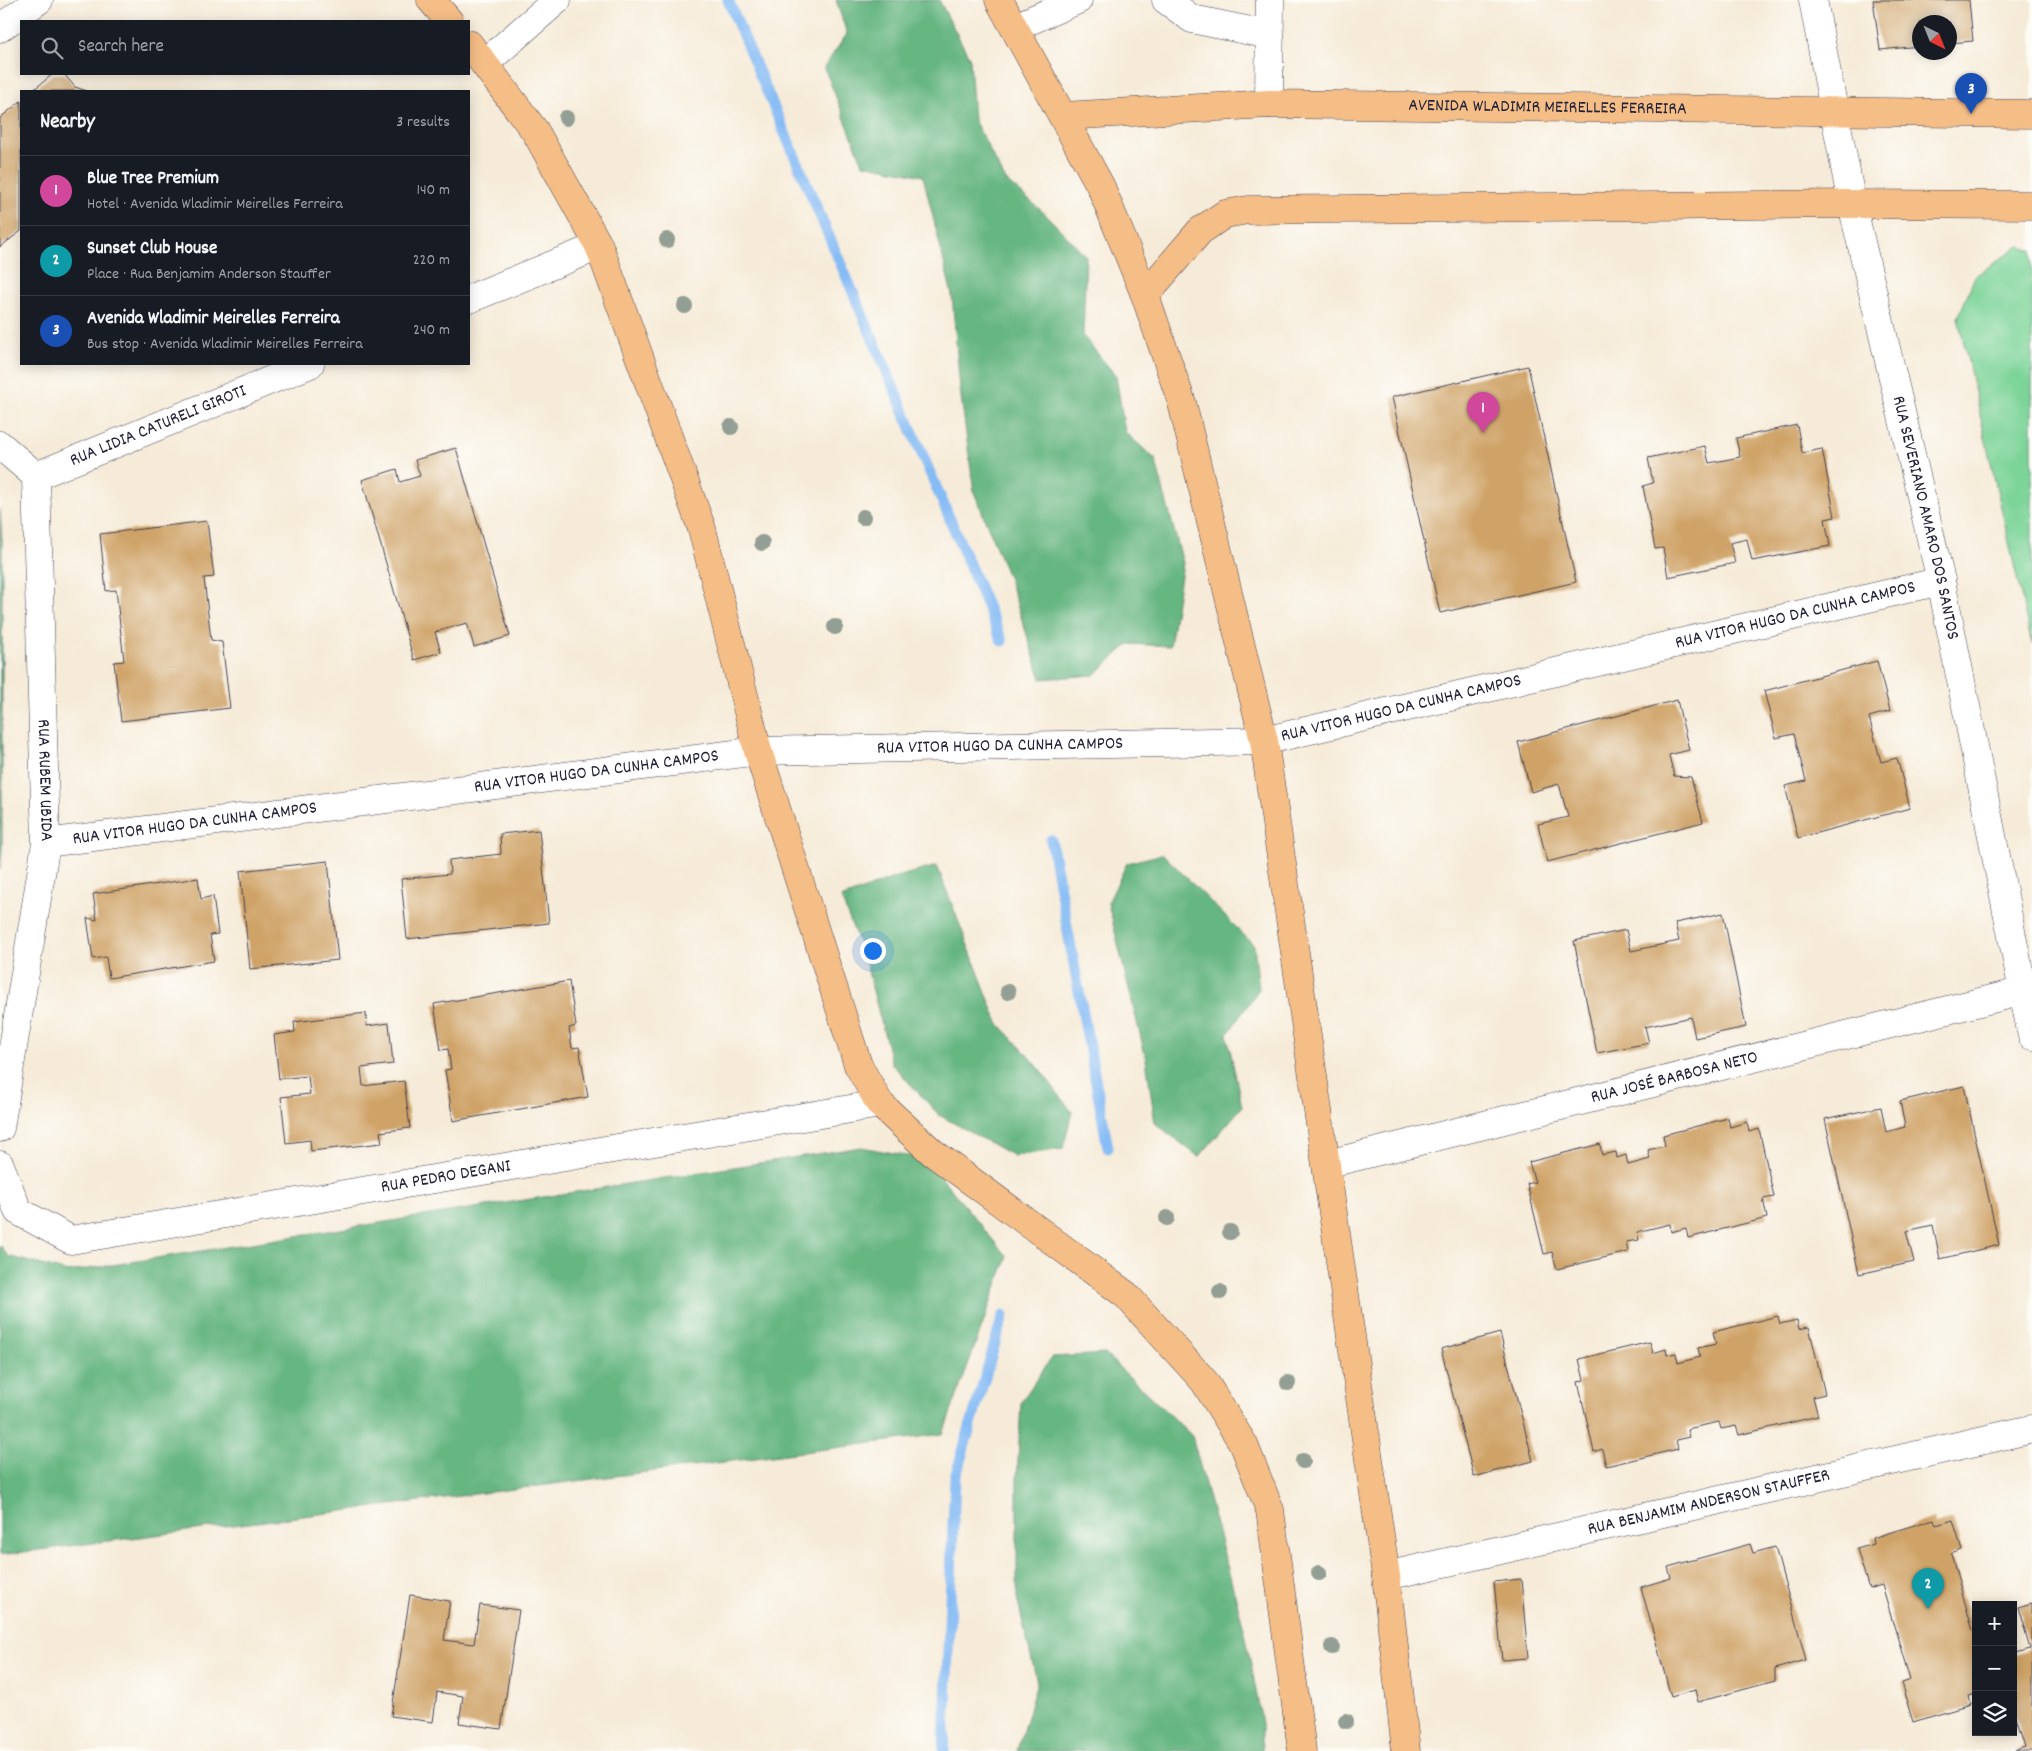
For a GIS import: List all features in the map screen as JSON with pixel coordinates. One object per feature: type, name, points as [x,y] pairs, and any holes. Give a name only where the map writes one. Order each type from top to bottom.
[{"type":"main road","points":[[431,0],[448,20]]},
{"type":"main road","points":[[999,0],[1064,116],[1101,187],[1145,295],[1182,402],[1264,741],[1386,1576],[1406,1751]]},
{"type":"main road","points":[[477,54],[535,131],[599,246],[702,530],[758,751],[858,1066],[880,1104],[932,1152],[1126,1295],[1204,1381],[1244,1445],[1270,1510],[1302,1751]]},
{"type":"main road","name":"AVENIDA WLADIMIR MEIRELLES FERREIRA","points":[[1064,116],[1269,104],[2032,114]]},
{"type":"main road","points":[[1145,295],[1200,231],[1225,214],[1248,210],[1852,204],[2032,205]]},
{"type":"street","points":[[0,28],[38,0]]},
{"type":"street","points":[[477,54],[557,0]]},
{"type":"street","points":[[1015,27],[1078,0]]},
{"type":"street","points":[[1166,0],[1192,19],[1270,35]]},
{"type":"street","points":[[1269,104],[1270,0]]},
{"type":"street","name":"RUA SEVERIANO AMARO DOS SANTOS","points":[[1813,0],[1836,112],[1852,204],[1941,581],[2027,990],[2032,1036]]},
{"type":"street","points":[[470,299],[599,246]]},
{"type":"street","name":"RUA LIDIA CATURELI GIROTI","points":[[36,476],[308,365]]},
{"type":"street","points":[[0,445],[36,476]]},
{"type":"street","name":"RUA RUBEM UBIDA","points":[[0,1128],[46,843],[36,476]]},
{"type":"street","name":"RUA VITOR HUGO DA CUNHA CAMPOS","points":[[46,843],[758,751],[1264,741],[1941,581]]},
{"type":"street","name":"RUA JOSÉ BARBOSA NETO","points":[[1327,1164],[2027,990]]},
{"type":"street","name":"RUA PEDRO DEGANI","points":[[0,1166],[18,1211],[71,1240],[880,1104]]},
{"type":"street","name":"RUA BENJAMIM ANDERSON STAUFFER","points":[[1386,1576],[2032,1429]]},
{"type":"green space","points":[[836,0],[939,0],[970,59],[974,120],[1006,181],[1042,211],[1086,256],[1083,336],[1116,376],[1125,432],[1155,459],[1183,563],[1170,646],[1129,644],[1094,675],[1041,679],[1010,582],[974,492],[960,389],[952,295],[923,176],[863,164],[824,67],[847,34]]},
{"type":"green space","points":[[2019,246],[2032,251],[2032,644],[1958,318],[1975,276]]},
{"type":"green space","points":[[0,509],[2,544],[2,852],[0,870]]},
{"type":"green space","points":[[1163,854],[1254,945],[1259,989],[1227,1035],[1242,1107],[1199,1157],[1155,1123],[1146,1059],[1108,903],[1127,863]]},
{"type":"green space","points":[[937,866],[998,1023],[1035,1063],[1072,1112],[1063,1149],[1014,1156],[939,1115],[892,1064],[864,956],[841,898],[896,877]]},
{"type":"green space","points":[[861,1147],[926,1159],[1007,1257],[943,1434],[0,1555],[0,1245],[8,1256],[68,1272]]},
{"type":"green space","points":[[1105,1354],[1192,1436],[1245,1632],[1262,1723],[1262,1751],[1017,1751],[1037,1682],[1017,1598],[1017,1479],[1021,1402],[1052,1357]]},
{"type":"building","points":[[1873,0],[1969,0],[1973,41],[1957,42],[1957,15],[1912,15],[1912,47],[1880,50]]},
{"type":"building","points":[[52,75],[65,75],[75,87],[84,90],[33,90]]},
{"type":"building","points":[[20,102],[20,232],[0,247],[0,118]]},
{"type":"building","points":[[1528,366],[1576,582],[1440,613],[1392,397]]},
{"type":"building","points":[[1797,425],[1802,453],[1822,449],[1835,517],[1825,519],[1830,546],[1752,561],[1747,539],[1730,543],[1735,563],[1668,577],[1663,548],[1655,549],[1643,486],[1653,483],[1648,458],[1705,446],[1709,463],[1740,457],[1736,438]]},
{"type":"building","points":[[456,448],[510,636],[474,647],[467,623],[435,632],[441,652],[414,660],[362,480],[397,469],[400,482],[420,476],[415,460]]},
{"type":"building","points":[[207,521],[214,577],[204,578],[211,640],[222,642],[230,708],[121,721],[114,662],[124,661],[116,590],[106,591],[100,534]]},
{"type":"building","points":[[1877,661],[1890,711],[1869,717],[1881,762],[1897,758],[1910,808],[1798,838],[1785,786],[1806,781],[1794,734],[1776,738],[1764,691]]},
{"type":"building","points":[[1677,700],[1689,750],[1669,755],[1674,776],[1691,777],[1703,822],[1547,862],[1538,824],[1568,817],[1559,784],[1531,792],[1518,742]]},
{"type":"building","points":[[539,830],[549,923],[407,939],[401,879],[450,874],[449,860],[501,854],[500,834]]},
{"type":"building","points":[[328,861],[338,960],[250,969],[240,871]]},
{"type":"building","points":[[198,878],[201,899],[213,896],[218,934],[210,935],[214,961],[109,978],[106,957],[93,959],[87,918],[97,920],[93,894]]},
{"type":"building","points":[[1723,913],[1746,1027],[1695,1038],[1691,1017],[1645,1027],[1649,1043],[1597,1053],[1574,941],[1626,930],[1631,951],[1679,941],[1675,923]]},
{"type":"building","points":[[569,981],[576,1026],[569,1028],[572,1048],[579,1047],[588,1097],[453,1121],[445,1070],[451,1069],[448,1049],[441,1050],[434,1004]]},
{"type":"building","points":[[366,1013],[367,1026],[389,1023],[393,1064],[361,1068],[363,1086],[404,1081],[410,1128],[380,1132],[382,1143],[311,1151],[310,1140],[286,1143],[281,1097],[310,1094],[308,1076],[279,1079],[274,1035],[295,1032],[294,1022]]},
{"type":"building","points":[[1964,1086],[1999,1245],[1940,1259],[1933,1225],[1906,1231],[1914,1262],[1859,1274],[1825,1119],[1881,1107],[1886,1132],[1905,1127],[1900,1101]]},
{"type":"building","points":[[1728,1118],[1730,1127],[1747,1122],[1749,1132],[1759,1129],[1774,1197],[1763,1199],[1767,1218],[1688,1238],[1686,1228],[1671,1232],[1670,1224],[1637,1232],[1639,1240],[1626,1242],[1628,1252],[1557,1269],[1552,1252],[1544,1254],[1527,1184],[1535,1182],[1529,1162],[1600,1144],[1602,1155],[1616,1152],[1617,1158],[1626,1155],[1628,1165],[1650,1159],[1648,1150],[1665,1146],[1663,1135]]},
{"type":"building","points":[[1778,1316],[1780,1324],[1797,1320],[1799,1329],[1809,1327],[1825,1394],[1813,1397],[1818,1416],[1739,1435],[1736,1426],[1721,1429],[1719,1422],[1687,1429],[1689,1437],[1676,1440],[1678,1449],[1606,1466],[1602,1449],[1594,1452],[1578,1382],[1584,1380],[1579,1359],[1650,1342],[1653,1353],[1666,1349],[1667,1355],[1676,1353],[1678,1363],[1700,1357],[1698,1348],[1716,1344],[1713,1332]]},
{"type":"building","points":[[1500,1333],[1533,1461],[1474,1477],[1441,1349]]},
{"type":"building","points":[[1934,1519],[1936,1525],[1953,1520],[1962,1550],[1951,1554],[1972,1628],[1972,1695],[1968,1696],[1970,1705],[1913,1722],[1901,1683],[1910,1680],[1882,1585],[1869,1589],[1857,1549],[1873,1544],[1872,1538]]},
{"type":"building","points":[[1750,1544],[1753,1553],[1775,1547],[1806,1660],[1775,1669],[1775,1681],[1698,1702],[1695,1690],[1671,1697],[1641,1587],[1671,1578],[1668,1567]]},
{"type":"building","points":[[1521,1579],[1528,1658],[1502,1660],[1494,1582]]},
{"type":"building","points":[[410,1595],[450,1601],[444,1640],[474,1644],[480,1605],[519,1610],[501,1729],[459,1723],[463,1696],[437,1692],[433,1722],[391,1716]]},
{"type":"building","points":[[2032,1603],[2032,1751],[2015,1751],[2024,1747],[2017,1725],[2017,1653],[2030,1649],[2018,1607]]},
{"type":"waterway","points":[[728,0],[1002,641]]},
{"type":"waterway","points":[[1051,840],[1108,1148]]},
{"type":"waterway","points":[[944,1751],[955,1478],[1003,1316]]},
{"type":"place","name":"Avenida Wladimir Meirelles Ferreira","points":[[1971,114]]},
{"type":"place","name":"Blue Tree Premium","points":[[1483,433]]},
{"type":"place","name":"Sunset Club House","points":[[1928,1609]]}]
